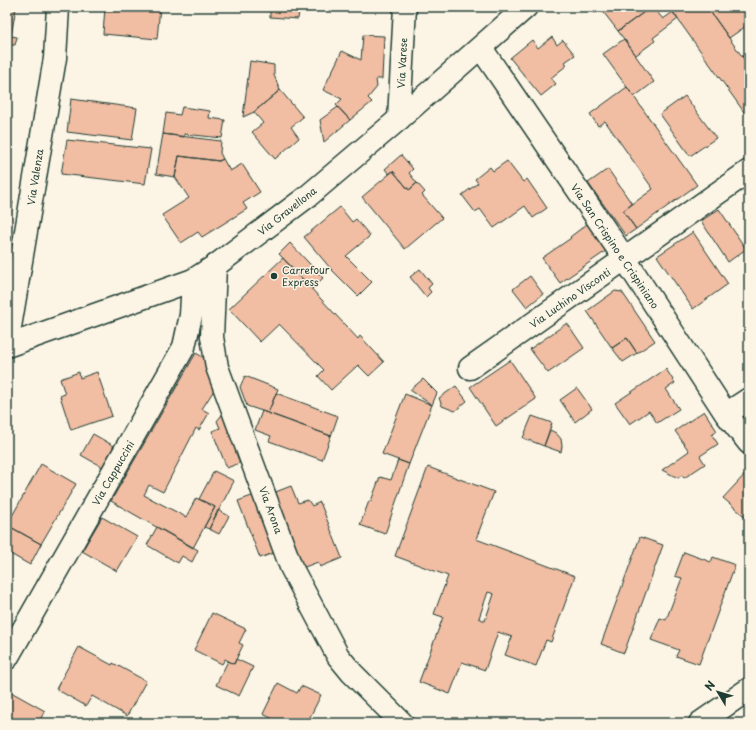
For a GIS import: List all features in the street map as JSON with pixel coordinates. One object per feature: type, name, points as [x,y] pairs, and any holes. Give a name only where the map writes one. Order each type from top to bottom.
[{"type":"street","name":"Via Valenza","points":[[7,346],[55,58],[58,7]]},
{"type":"street","name":"Via Varese","points":[[400,120],[406,7]]},
{"type":"street","name":"Via Gravellona","points":[[7,346],[193,280],[215,266],[308,196],[400,120],[526,7]]},
{"type":"street","name":"Via San Crispino e Crispiniano","points":[[480,48],[625,259],[726,414],[749,444]]},
{"type":"street","name":"Via Luchino Visconti","points":[[470,368],[749,172]]},
{"type":"street","name":"Via Arona","points":[[215,266],[212,337],[217,367],[292,568],[338,656],[352,673],[402,723]]},
{"type":"street","name":"Via Cappuccini","points":[[7,658],[184,347],[191,315],[193,280]]},
{"type":"street","points":[[726,414],[749,399]]},
{"type":"street","points":[[700,723],[749,689]]},
{"type":"building","points":[[7,7],[16,8],[11,36],[17,37],[15,45],[10,45],[7,64]]},
{"type":"building","points":[[105,7],[160,7],[157,39],[103,34]]},
{"type":"building","points":[[300,7],[367,7],[367,10]]},
{"type":"building","points":[[591,7],[651,7],[618,31],[601,9],[595,13]]},
{"type":"building","points":[[653,7],[663,19],[673,12],[678,19],[653,38],[655,41],[636,55],[618,31]]},
{"type":"building","points":[[669,7],[707,7],[749,66],[749,119]]},
{"type":"building","points":[[707,7],[741,7],[749,18],[749,24],[729,38]]},
{"type":"building","points":[[741,7],[749,7],[749,18]]},
{"type":"building","points":[[270,9],[299,11],[298,19],[270,17]]},
{"type":"building","points":[[363,35],[384,36],[382,79],[376,79],[377,87],[368,98],[372,102],[350,120],[336,105],[342,99],[323,90],[342,51],[361,60]]},
{"type":"building","points":[[552,37],[557,45],[563,40],[575,55],[565,62],[567,65],[551,78],[556,84],[541,96],[510,58],[532,40],[538,48]]},
{"type":"building","points":[[624,39],[654,82],[634,97],[603,54]]},
{"type":"building","points":[[749,51],[749,66],[742,56]]},
{"type":"building","points":[[250,61],[274,65],[274,75],[280,90],[254,112],[243,117]]},
{"type":"building","points":[[627,87],[697,185],[636,229],[623,211],[653,189],[605,121],[598,126],[590,114]]},
{"type":"building","points":[[280,90],[303,117],[291,127],[299,138],[275,159],[252,132],[263,123],[254,112]]},
{"type":"building","points":[[685,96],[716,138],[690,156],[660,114]]},
{"type":"building","points":[[71,99],[137,108],[132,140],[67,132]]},
{"type":"building","points":[[182,107],[210,111],[209,118],[225,120],[222,138],[184,134],[184,137],[163,134],[166,113],[180,115]]},
{"type":"building","points":[[338,107],[350,120],[324,142],[320,120]]},
{"type":"building","points":[[163,134],[221,141],[220,153],[223,159],[219,161],[179,156],[175,177],[156,174]]},
{"type":"building","points":[[67,140],[151,149],[145,184],[61,174]]},
{"type":"building","points":[[401,155],[413,169],[409,173],[417,183],[409,190],[393,171],[389,174],[385,169]]},
{"type":"building","points":[[179,156],[219,161],[223,159],[230,171],[242,164],[260,192],[243,203],[247,209],[202,237],[198,232],[181,243],[162,215],[189,198],[175,177]]},
{"type":"building","points":[[507,161],[523,182],[527,179],[547,208],[533,218],[525,206],[494,228],[480,209],[475,212],[462,195],[478,183],[475,179],[490,167],[493,171]]},
{"type":"building","points":[[608,169],[632,204],[623,211],[636,229],[626,236],[588,183]]},
{"type":"building","points":[[393,171],[409,190],[417,183],[425,192],[422,195],[442,218],[405,249],[362,197]]},
{"type":"building","points":[[7,202],[13,202],[9,227],[7,227]]},
{"type":"building","points":[[340,207],[352,222],[356,219],[370,236],[346,256],[372,282],[358,296],[331,269],[304,237]]},
{"type":"building","points":[[719,209],[746,249],[728,262],[701,221]]},
{"type":"building","points":[[587,224],[606,251],[560,283],[542,258],[571,238],[570,237]]},
{"type":"building","points":[[693,232],[728,284],[693,309],[657,256]]},
{"type":"building","points":[[290,243],[323,278],[312,289],[279,254]]},
{"type":"building","points":[[283,258],[358,339],[360,336],[384,362],[369,376],[358,365],[331,390],[318,376],[324,370],[279,324],[260,342],[229,309]]},
{"type":"building","points":[[420,269],[432,284],[428,288],[431,292],[426,297],[410,277]]},
{"type":"building","points":[[530,276],[543,294],[527,307],[513,289]]},
{"type":"building","points":[[615,291],[622,292],[655,341],[637,353],[627,338],[612,348],[587,311]]},
{"type":"building","points":[[567,323],[584,348],[548,373],[530,349]]},
{"type":"building","points":[[627,338],[637,353],[623,362],[612,348]]},
{"type":"building","points":[[196,353],[206,359],[216,387],[202,409],[209,413],[199,430],[196,428],[163,492],[149,485],[144,495],[186,517],[196,498],[215,507],[193,548],[111,501]]},
{"type":"building","points":[[510,360],[536,399],[496,426],[470,387]]},
{"type":"building","points":[[666,369],[675,383],[666,389],[679,409],[657,423],[649,411],[630,424],[615,403]]},
{"type":"building","points":[[79,372],[80,378],[97,372],[112,416],[71,430],[60,396],[65,394],[60,379]]},
{"type":"building","points":[[245,376],[278,389],[268,413],[247,406],[240,387]]},
{"type":"building","points":[[423,379],[437,393],[432,405],[410,390]]},
{"type":"building","points":[[456,386],[467,401],[455,411],[442,406],[439,398]]},
{"type":"building","points":[[577,388],[592,409],[575,422],[560,400]]},
{"type":"building","points":[[276,393],[338,416],[331,436],[268,413]]},
{"type":"building","points":[[405,394],[432,405],[409,464],[382,454]]},
{"type":"building","points":[[225,411],[244,461],[227,468],[212,431],[220,428],[217,421]]},
{"type":"building","points":[[262,411],[331,436],[322,460],[269,441],[271,436],[255,430]]},
{"type":"building","points":[[704,411],[717,431],[712,435],[718,444],[700,456],[705,464],[684,478],[682,475],[678,478],[662,470],[689,451],[675,431]]},
{"type":"building","points":[[532,416],[552,423],[544,446],[523,438]]},
{"type":"building","points":[[550,430],[556,433],[561,439],[561,452],[544,446]]},
{"type":"building","points":[[93,434],[114,446],[102,467],[81,455]]},
{"type":"building","points":[[398,460],[409,464],[385,534],[360,525],[380,477],[391,480]]},
{"type":"building","points":[[41,464],[76,484],[41,544],[7,525]]},
{"type":"building","points":[[428,467],[494,492],[476,539],[575,576],[551,642],[546,640],[536,666],[505,655],[512,637],[498,632],[485,670],[462,662],[450,694],[419,682],[443,617],[434,614],[448,576],[395,556]],"holes":[[[488,592],[494,594],[485,621],[479,618]]]},
{"type":"building","points":[[214,471],[234,481],[209,529],[204,527],[215,507],[199,499]]},
{"type":"building","points":[[748,471],[749,472],[749,520],[723,498]]},
{"type":"building","points":[[291,486],[298,503],[308,500],[312,506],[320,502],[342,558],[320,567],[318,562],[302,568],[273,493]]},
{"type":"building","points":[[257,494],[279,551],[260,558],[238,501]]},
{"type":"building","points":[[218,510],[229,516],[219,534],[209,529]]},
{"type":"building","points":[[102,517],[137,537],[117,571],[82,551]]},
{"type":"building","points":[[7,525],[41,544],[30,565],[7,552]]},
{"type":"building","points":[[157,527],[198,550],[192,562],[182,556],[178,563],[147,545]]},
{"type":"building","points":[[640,537],[663,545],[624,653],[601,644]]},
{"type":"building","points":[[684,552],[711,562],[713,557],[735,565],[699,664],[676,656],[679,650],[651,640],[660,618],[666,620],[682,578],[675,576]]},
{"type":"building","points":[[212,613],[246,629],[239,643],[243,645],[234,664],[225,659],[222,664],[194,650]]},
{"type":"building","points":[[79,647],[146,681],[127,716],[92,696],[86,706],[56,689]]},
{"type":"building","points":[[236,659],[253,667],[239,696],[216,685],[228,661],[234,664]]},
{"type":"building","points":[[278,683],[297,693],[301,686],[321,695],[307,723],[281,723],[263,714]]},
{"type":"building","points":[[11,692],[45,711],[38,723],[7,723],[7,700]]},
{"type":"building","points":[[202,717],[214,723],[199,723]]},
{"type":"place","name":"Carrefour Express","points":[[274,276]]}]
